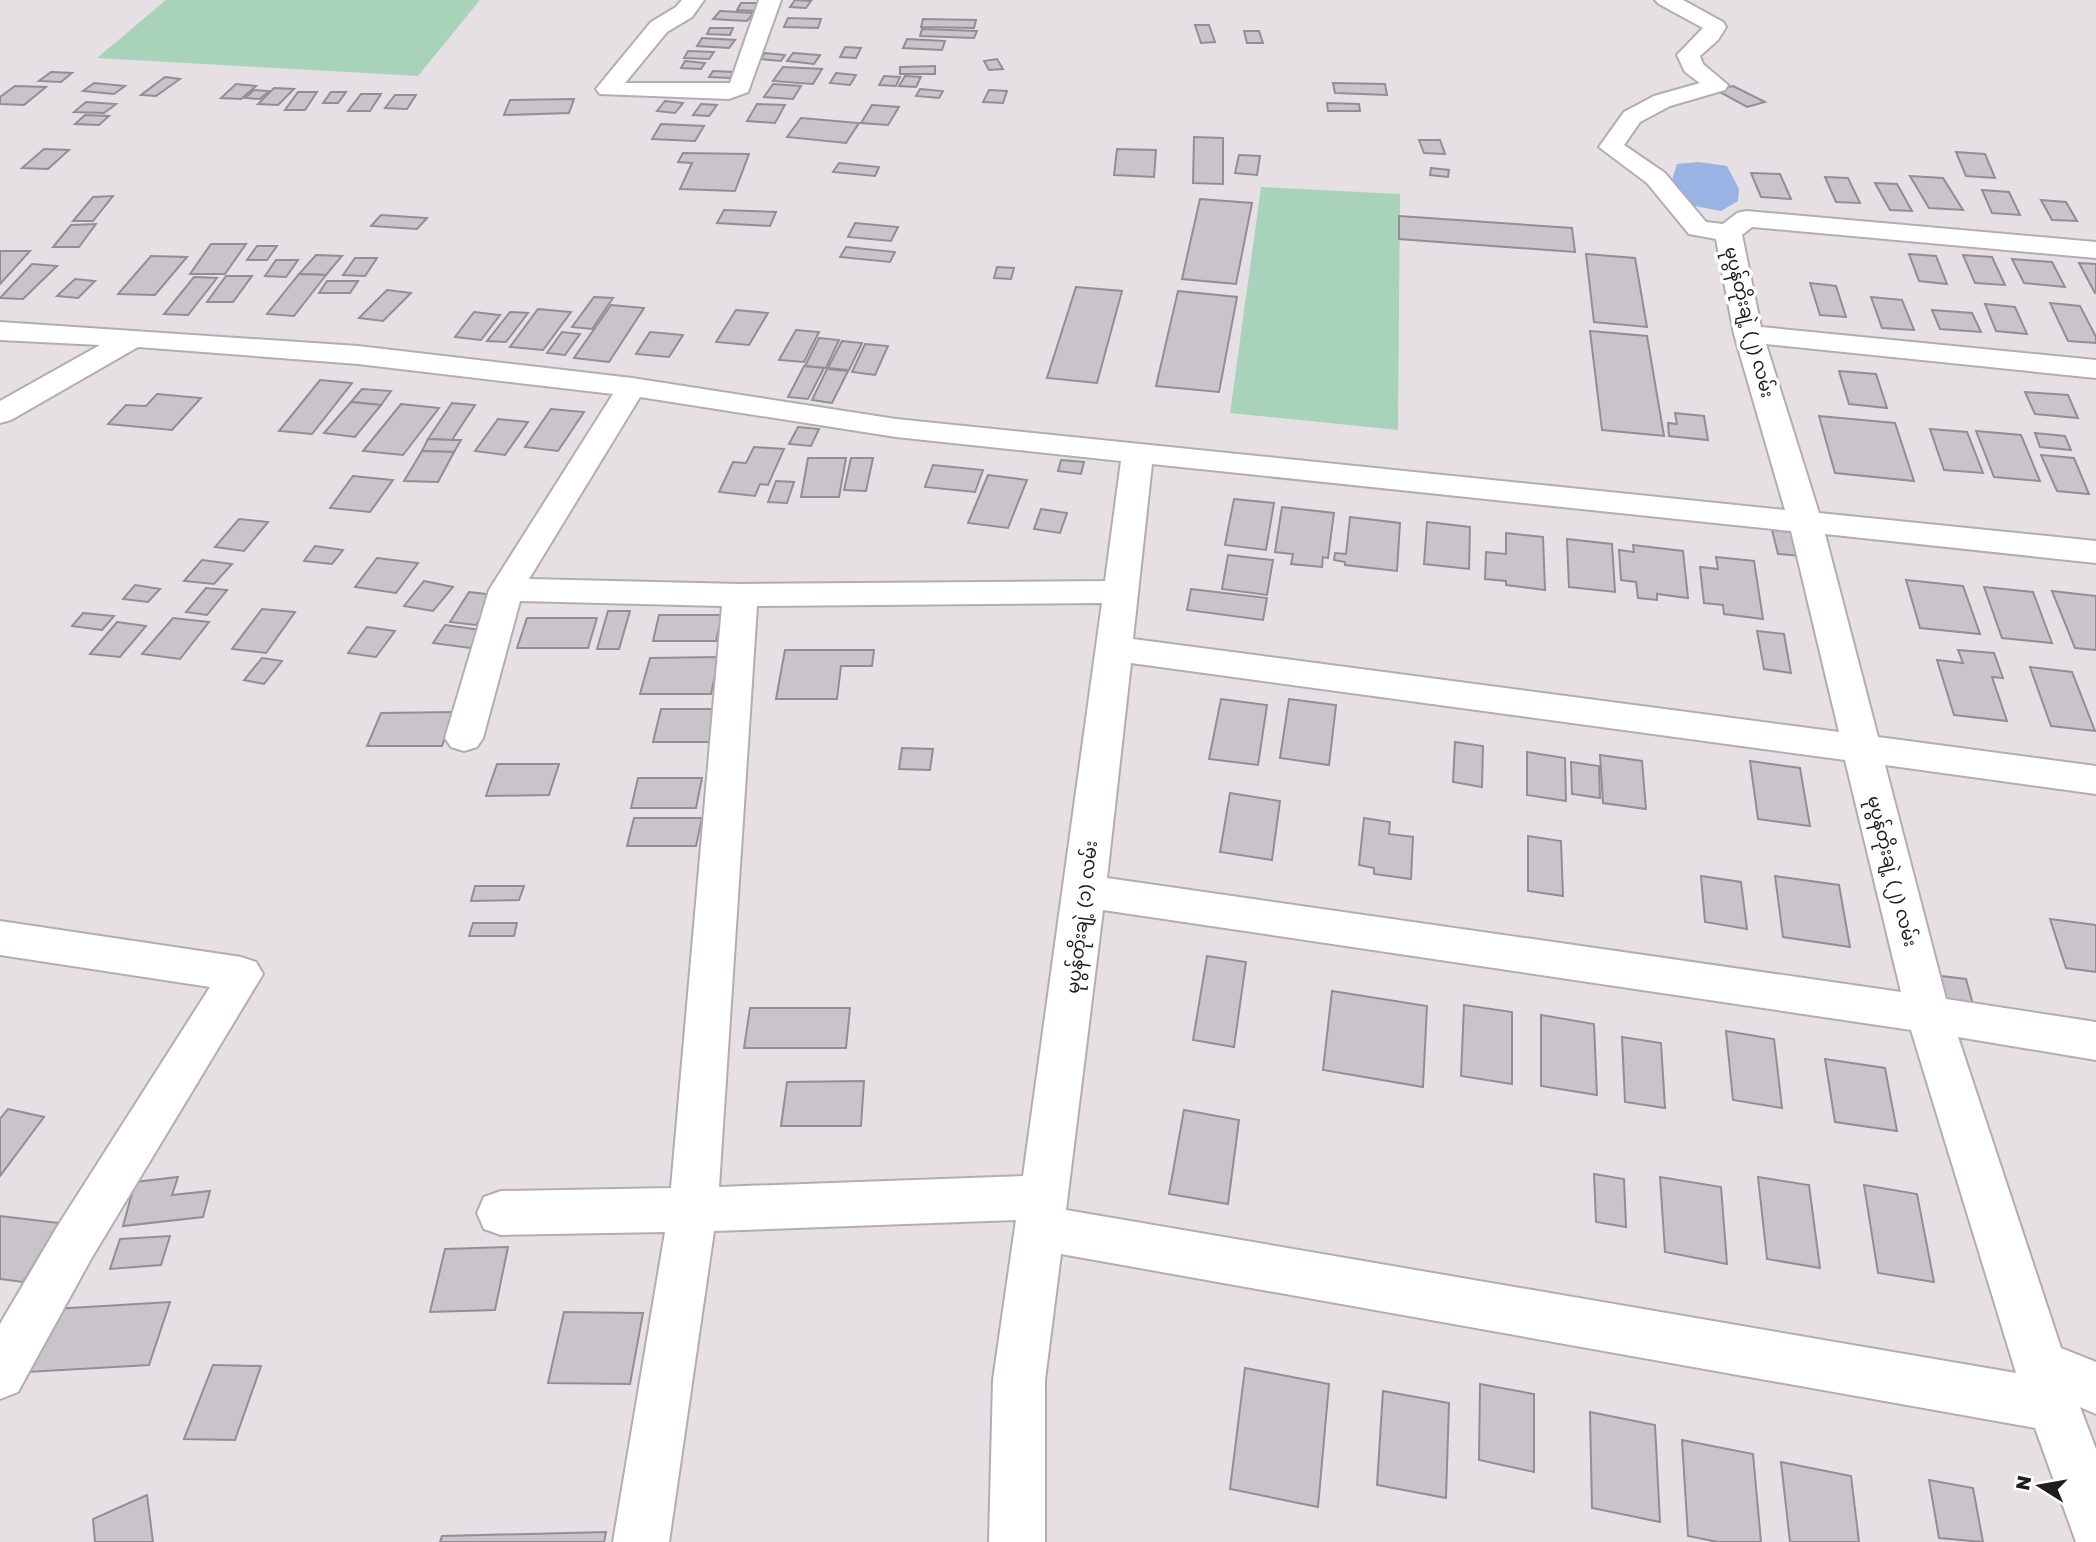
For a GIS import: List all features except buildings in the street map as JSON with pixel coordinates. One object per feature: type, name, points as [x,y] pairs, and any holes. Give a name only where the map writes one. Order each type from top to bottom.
[{"type":"street","points":[[693,0],[684,12],[659,27],[607,89],[729,92],[740,87],[770,0]]},
{"type":"street","points":[[1666,0],[1715,27],[1688,55],[1693,67],[1717,85],[1662,101],[1632,117],[1611,147],[1656,178],[1698,228],[1737,226],[2096,250]]},
{"type":"street","name":"မုပွန်တိုးချဲ့ (၂) လမ်း","points":[[1737,226],[1748,334],[1805,522],[1928,1014],[2063,1386],[2096,1522]]},
{"type":"street","points":[[0,331],[358,355],[632,387],[896,428],[2096,552]]},
{"type":"street","points":[[1748,334],[2096,369]]},
{"type":"street","points":[[0,414],[133,338]]},
{"type":"street","points":[[464,738],[506,590],[632,387]]},
{"type":"street","name":"မုပွန်တိုးချဲ့ (၁) လမ်း","points":[[1017,1542],[1019,1380],[1085,891],[1138,453]]},
{"type":"street","points":[[506,590],[740,595],[1121,592]]},
{"type":"street","points":[[641,1542],[693,1210],[740,595]]},
{"type":"street","points":[[1115,649],[2096,780]]},
{"type":"street","points":[[1085,891],[2096,1041]]},
{"type":"street","points":[[0,938],[241,974],[74,1243],[0,1374]]},
{"type":"street","points":[[501,1213],[693,1210],[1042,1213],[2063,1386]]},
{"type":"green space","points":[[166,0],[480,0],[418,76],[97,58]]},
{"type":"green space","points":[[1261,187],[1400,194],[1398,430],[1230,413]]},
{"type":"water","points":[[1699,162],[1727,166],[1739,189],[1738,201],[1721,211],[1685,204],[1671,183],[1677,164]]}]
